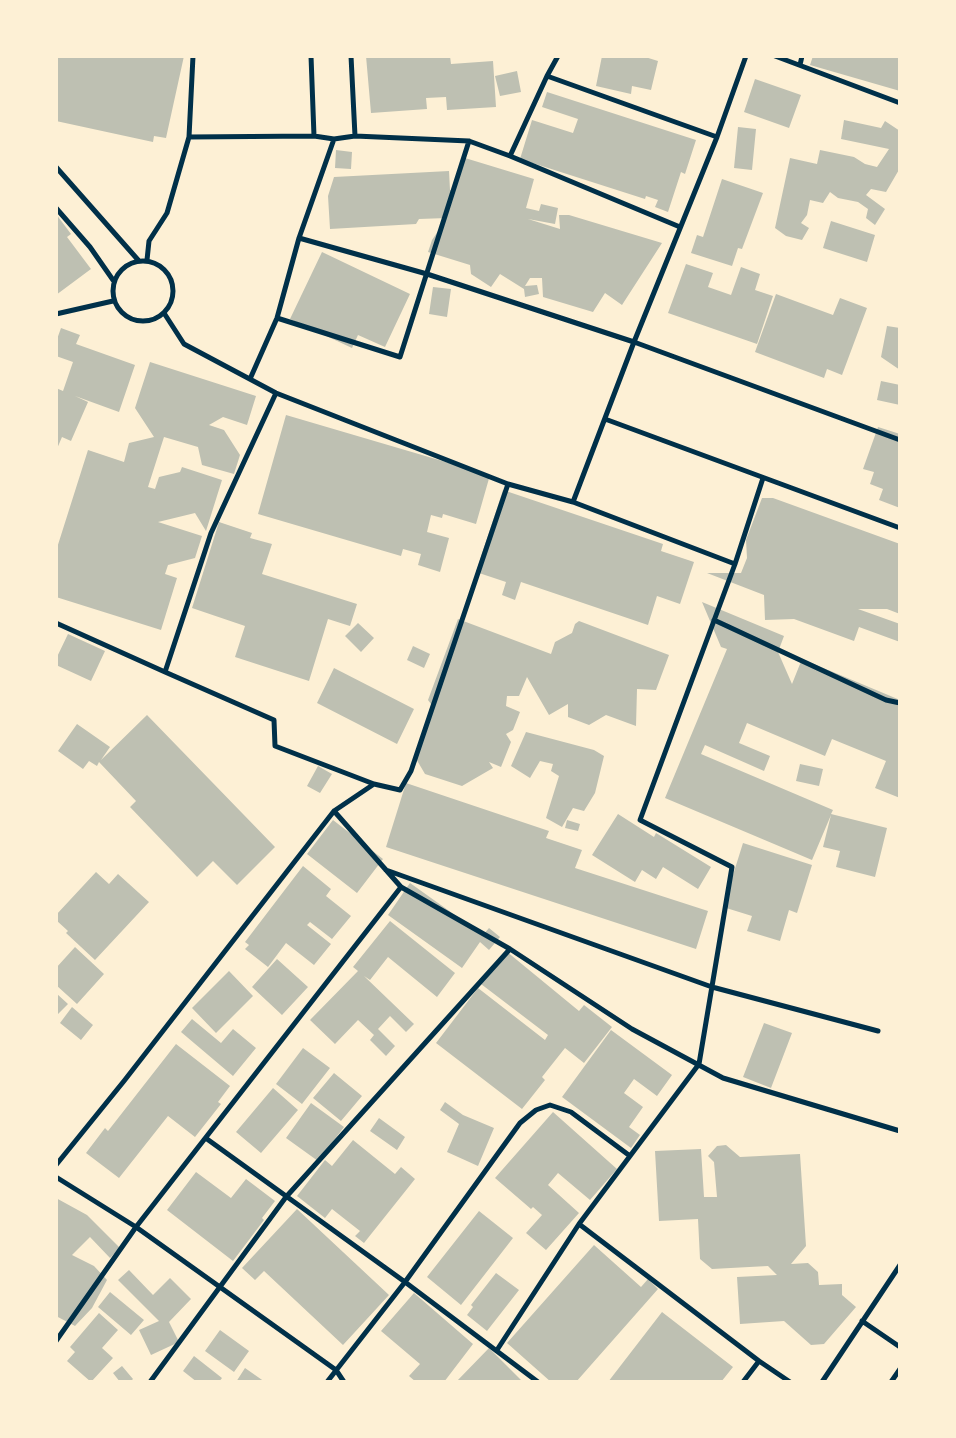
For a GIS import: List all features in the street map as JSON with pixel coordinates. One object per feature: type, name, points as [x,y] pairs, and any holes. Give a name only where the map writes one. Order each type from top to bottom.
[{"type":"street","points":[[147,260],[149,241],[167,213],[190,137],[193,56]]},
{"type":"street","points":[[311,56],[314,136]]},
{"type":"street","points":[[351,56],[355,136]]},
{"type":"street","points":[[510,156],[558,56]]},
{"type":"street","points":[[573,502],[634,342],[717,137],[746,56]]},
{"type":"street","points":[[775,56],[900,103]]},
{"type":"street","points":[[800,65],[802,56]]},
{"type":"street","points":[[547,76],[717,137]]},
{"type":"street","points":[[190,137],[314,136],[334,139],[355,136],[468,141],[510,156],[680,228]]},
{"type":"street","points":[[250,379],[277,318],[299,238],[334,139]]},
{"type":"street","points":[[277,318],[400,357],[468,141]]},
{"type":"street","points":[[56,167],[139,261]]},
{"type":"street","points":[[56,208],[90,247],[113,280],[113,301],[122,314],[135,321],[150,321],[164,313],[173,299],[172,282],[163,267],[147,260],[126,264],[113,280]]},
{"type":"street","points":[[299,238],[427,274],[634,342],[900,440]]},
{"type":"street","points":[[56,314],[113,301]]},
{"type":"street","points":[[164,313],[184,344],[276,393],[508,484],[573,502],[735,564]]},
{"type":"street","points":[[165,672],[212,534],[276,393]]},
{"type":"street","points":[[605,419],[900,528]]},
{"type":"street","points":[[498,1350],[579,1224],[699,1064],[732,867],[640,820],[735,564],[763,478]]},
{"type":"street","points":[[56,623],[274,720],[275,746],[374,784],[400,790],[411,771],[508,484]]},
{"type":"street","points":[[714,620],[886,700],[900,703]]},
{"type":"street","points":[[56,1165],[124,1082],[334,811],[374,784]]},
{"type":"street","points":[[334,811],[401,887],[510,948],[632,1028],[723,1078],[900,1130]]},
{"type":"street","points":[[386,870],[712,987],[878,1031]]},
{"type":"street","points":[[56,1341],[136,1227],[207,1139],[401,887]]},
{"type":"street","points":[[150,1382],[221,1288],[286,1197],[510,948]]},
{"type":"street","points":[[327,1382],[405,1282],[520,1123],[536,1110],[550,1105],[572,1112],[630,1156]]},
{"type":"street","points":[[207,1139],[498,1350],[538,1382]]},
{"type":"street","points":[[56,1177],[136,1227],[336,1370],[344,1382]]},
{"type":"street","points":[[579,1224],[759,1361],[790,1382]]},
{"type":"street","points":[[822,1382],[900,1265]]},
{"type":"street","points":[[862,1321],[900,1347]]},
{"type":"street","points":[[743,1382],[759,1361]]},
{"type":"street","points":[[891,1382],[900,1369]]},
{"type":"building","points":[[56,56],[184,56],[166,138],[154,136],[153,142],[56,121]]},
{"type":"building","points":[[366,56],[450,56],[451,64],[493,61],[496,107],[447,110],[446,97],[426,98],[427,109],[371,113]]},
{"type":"building","points":[[602,56],[642,56],[658,61],[651,90],[632,86],[631,94],[596,86]]},
{"type":"building","points":[[813,56],[900,56],[900,91],[810,65]]},
{"type":"building","points":[[517,71],[521,92],[500,96],[495,76]]},
{"type":"building","points":[[755,79],[801,95],[789,128],[744,112]]},
{"type":"building","points":[[547,92],[696,140],[685,174],[681,172],[668,212],[655,207],[658,200],[646,196],[645,199],[520,159],[532,120],[573,133],[578,119],[542,107]]},
{"type":"building","points":[[844,120],[881,128],[885,121],[900,131],[900,168],[886,192],[871,189],[866,195],[885,209],[875,225],[866,218],[868,209],[858,202],[838,198],[830,192],[823,203],[810,200],[807,215],[801,223],[809,228],[802,240],[786,236],[775,228],[790,158],[817,164],[820,150],[854,157],[865,164],[877,167],[889,149],[841,139]]},
{"type":"building","points":[[738,127],[756,129],[752,170],[734,168]]},
{"type":"building","points":[[336,150],[352,152],[351,169],[335,168]]},
{"type":"building","points":[[465,158],[534,179],[526,208],[539,211],[541,204],[558,208],[555,224],[528,219],[560,229],[559,215],[569,215],[662,243],[622,305],[605,293],[593,312],[543,297],[542,278],[530,278],[525,286],[537,285],[539,294],[525,297],[524,289],[500,274],[491,287],[471,274],[470,265],[428,252],[432,240],[447,218],[419,219],[416,224],[330,229],[328,196],[334,177],[449,171],[450,190],[454,192]]},
{"type":"building","points":[[722,179],[763,193],[742,249],[738,248],[732,266],[691,253],[697,235],[703,237]]},
{"type":"building","points":[[56,214],[71,234],[67,237],[91,269],[56,295]]},
{"type":"building","points":[[831,221],[875,235],[867,262],[823,248]]},
{"type":"building","points":[[322,252],[410,294],[385,347],[358,335],[352,348],[290,319]]},
{"type":"building","points":[[686,264],[713,273],[708,287],[731,295],[741,267],[760,274],[755,290],[773,296],[757,344],[668,313]]},
{"type":"building","points":[[433,287],[451,289],[447,317],[429,314]]},
{"type":"building","points":[[776,294],[833,315],[840,298],[867,308],[842,375],[827,369],[824,378],[755,352]]},
{"type":"building","points":[[887,326],[900,328],[900,370],[881,357]]},
{"type":"building","points":[[61,328],[80,335],[76,344],[135,365],[119,412],[75,396],[88,402],[71,441],[62,437],[56,451],[56,388],[63,391],[73,362],[56,356],[56,342]]},
{"type":"building","points":[[150,362],[256,396],[247,425],[223,417],[209,425],[224,430],[240,455],[234,474],[202,465],[198,447],[164,437],[148,487],[155,489],[159,477],[180,472],[182,467],[222,480],[206,531],[195,513],[158,522],[202,536],[195,558],[168,565],[165,574],[177,578],[161,630],[56,597],[56,551],[88,450],[124,462],[129,443],[154,437],[135,408]]},
{"type":"building","points":[[881,381],[900,385],[900,405],[877,400]]},
{"type":"building","points":[[286,415],[490,475],[476,524],[443,514],[442,518],[431,515],[427,532],[449,538],[440,572],[418,565],[421,554],[403,549],[401,556],[258,514]]},
{"type":"building","points":[[878,427],[900,434],[900,508],[879,500],[883,489],[870,484],[874,472],[863,469]]},
{"type":"building","points":[[503,490],[663,544],[661,551],[694,562],[680,604],[657,596],[648,625],[521,582],[515,600],[502,595],[506,582],[476,572]]},
{"type":"building","points":[[762,498],[773,498],[900,544],[900,614],[887,609],[858,609],[900,624],[900,642],[859,627],[854,641],[794,619],[765,620],[764,595],[707,573],[741,573],[747,558],[746,540]]},
{"type":"building","points":[[219,522],[252,533],[250,538],[272,544],[262,574],[357,604],[350,626],[328,619],[309,681],[235,657],[245,626],[192,608]]},
{"type":"building","points":[[702,602],[784,636],[778,652],[792,684],[802,659],[900,700],[900,798],[875,788],[886,761],[832,739],[825,756],[747,723],[739,743],[770,756],[764,771],[705,745],[701,754],[833,810],[831,814],[887,828],[875,877],[836,867],[840,851],[823,847],[831,815],[812,860],[665,798],[727,649],[721,647]]},
{"type":"building","points":[[458,619],[551,654],[555,642],[572,633],[575,624],[579,621],[669,655],[656,690],[637,689],[636,726],[606,715],[589,725],[568,717],[568,704],[549,715],[527,677],[519,696],[507,696],[506,706],[520,712],[513,730],[506,734],[511,742],[501,767],[489,762],[493,768],[462,786],[425,774],[415,757],[434,708],[428,700]]},
{"type":"building","points":[[358,623],[374,638],[361,652],[345,636]]},
{"type":"building","points":[[68,634],[105,651],[91,681],[56,665],[56,659]]},
{"type":"building","points":[[413,646],[430,654],[424,668],[407,660]]},
{"type":"building","points":[[334,668],[414,709],[397,744],[317,703]]},
{"type":"building","points":[[147,715],[275,847],[237,885],[213,861],[197,877],[130,807],[136,801],[99,762],[97,766],[89,761],[83,769],[58,751],[77,724],[110,747],[101,760]]},
{"type":"building","points":[[526,732],[594,750],[604,756],[595,793],[584,811],[573,808],[562,827],[546,818],[559,776],[551,771],[553,764],[540,761],[530,778],[511,766]]},
{"type":"building","points":[[800,764],[823,769],[819,786],[796,781]]},
{"type":"building","points":[[318,766],[332,774],[320,793],[307,786]]},
{"type":"building","points":[[406,783],[549,831],[546,838],[582,850],[575,868],[708,911],[696,949],[386,847]]},
{"type":"building","points":[[618,814],[654,837],[656,833],[711,867],[698,889],[663,867],[656,879],[642,870],[635,882],[592,855]]},
{"type":"building","points":[[333,820],[383,859],[357,893],[307,854]]},
{"type":"building","points":[[567,820],[580,824],[578,831],[565,828]]},
{"type":"building","points":[[743,843],[812,865],[797,913],[789,910],[780,941],[747,931],[752,916],[723,907]]},
{"type":"building","points":[[303,866],[331,889],[326,896],[351,916],[332,939],[310,922],[307,925],[331,944],[314,965],[286,943],[268,967],[245,949],[249,945],[245,942]]},
{"type":"building","points":[[96,872],[109,884],[118,874],[149,902],[95,960],[66,933],[68,931],[56,920],[56,915]]},
{"type":"building","points":[[410,883],[483,935],[489,928],[500,937],[489,950],[480,942],[462,968],[388,915]]},
{"type":"building","points":[[390,921],[455,973],[437,997],[388,957],[370,980],[364,976],[414,1024],[406,1032],[390,1016],[378,1029],[395,1046],[386,1056],[370,1040],[374,1035],[358,1020],[335,1044],[310,1020],[358,971],[353,967]]},
{"type":"building","points":[[75,947],[104,974],[77,1004],[56,985],[56,968]]},
{"type":"building","points":[[506,951],[579,1011],[584,1005],[612,1027],[584,1063],[565,1048],[542,1077],[545,1080],[522,1109],[436,1043],[478,988],[545,1040],[548,1035],[481,984]]},
{"type":"building","points":[[277,959],[308,987],[282,1015],[252,987]]},
{"type":"building","points":[[229,971],[253,996],[216,1033],[192,1008]]},
{"type":"building","points":[[56,993],[68,1004],[56,1016]]},
{"type":"building","points":[[72,1007],[93,1025],[81,1040],[60,1023]]},
{"type":"building","points":[[192,1019],[221,1043],[233,1029],[256,1048],[233,1076],[181,1032]]},
{"type":"building","points":[[764,1023],[792,1033],[771,1088],[743,1077]]},
{"type":"building","points":[[611,1030],[672,1075],[657,1096],[634,1079],[624,1093],[643,1107],[629,1127],[640,1135],[631,1148],[562,1097]]},
{"type":"building","points":[[176,1044],[230,1086],[218,1102],[221,1104],[195,1137],[168,1116],[119,1178],[86,1153],[105,1128],[108,1131]]},
{"type":"building","points":[[303,1048],[330,1068],[302,1104],[276,1084]]},
{"type":"building","points":[[334,1073],[362,1096],[341,1121],[313,1098]]},
{"type":"building","points":[[273,1088],[298,1110],[261,1153],[236,1132]]},
{"type":"building","points":[[445,1102],[463,1115],[494,1128],[478,1166],[447,1152],[459,1124],[440,1110]]},
{"type":"building","points":[[311,1103],[344,1127],[318,1161],[286,1138]]},
{"type":"building","points":[[553,1112],[617,1169],[590,1200],[558,1173],[548,1185],[579,1213],[546,1250],[526,1233],[542,1215],[533,1207],[531,1209],[495,1178]]},
{"type":"building","points":[[379,1118],[405,1137],[397,1150],[370,1131]]},
{"type":"building","points":[[353,1140],[395,1174],[401,1167],[415,1179],[364,1243],[355,1236],[360,1231],[332,1209],[325,1218],[297,1196],[325,1160],[332,1166]]},
{"type":"building","points":[[726,1145],[740,1157],[800,1154],[806,1246],[791,1264],[808,1263],[818,1272],[819,1285],[842,1284],[842,1295],[856,1307],[824,1344],[811,1345],[784,1321],[740,1324],[737,1277],[777,1275],[768,1266],[712,1269],[700,1259],[698,1219],[659,1221],[655,1151],[701,1149],[704,1197],[717,1197],[714,1162],[708,1156],[717,1146]]},
{"type":"building","points":[[196,1172],[231,1198],[246,1179],[275,1201],[262,1218],[264,1220],[233,1261],[167,1210]]},
{"type":"building","points":[[56,1198],[87,1215],[120,1248],[110,1258],[90,1237],[72,1255],[94,1266],[107,1280],[92,1308],[75,1326],[56,1316]]},
{"type":"building","points":[[297,1209],[389,1295],[343,1345],[264,1271],[255,1280],[242,1268]]},
{"type":"building","points":[[479,1211],[513,1238],[461,1305],[427,1277]]},
{"type":"building","points":[[594,1245],[641,1287],[648,1279],[658,1289],[576,1382],[551,1382],[507,1343]]},
{"type":"building","points":[[129,1270],[153,1295],[170,1278],[191,1299],[169,1322],[179,1342],[151,1355],[139,1330],[159,1321],[118,1280]]},
{"type":"building","points":[[496,1273],[519,1290],[487,1331],[467,1315],[473,1307],[471,1305]]},
{"type":"building","points":[[110,1292],[144,1320],[131,1335],[98,1307]]},
{"type":"building","points":[[414,1293],[473,1344],[444,1382],[416,1382],[409,1376],[420,1364],[381,1331]]},
{"type":"building","points":[[662,1312],[733,1367],[721,1382],[608,1382]]},
{"type":"building","points":[[99,1313],[118,1330],[102,1348],[113,1358],[91,1382],[67,1361],[75,1352],[70,1347]]},
{"type":"building","points":[[220,1330],[249,1351],[234,1372],[205,1351]]},
{"type":"building","points":[[489,1348],[523,1382],[456,1382]]},
{"type":"building","points":[[194,1356],[222,1378],[219,1382],[197,1382],[183,1371]]},
{"type":"building","points":[[122,1366],[133,1379],[130,1382],[120,1382],[113,1373]]},
{"type":"building","points":[[245,1368],[265,1382],[236,1382]]}]
